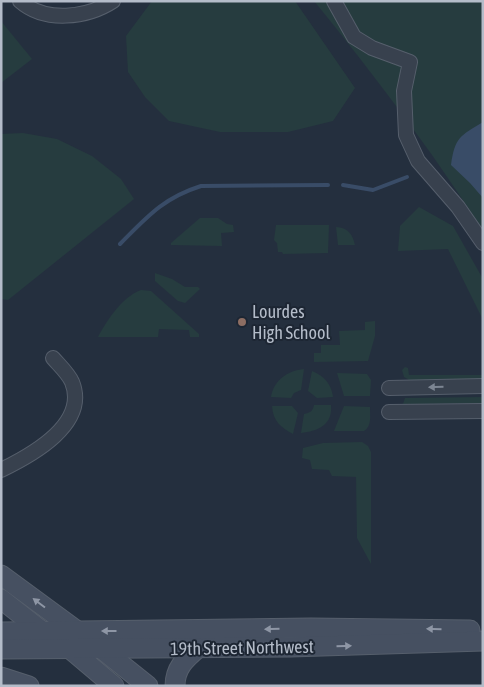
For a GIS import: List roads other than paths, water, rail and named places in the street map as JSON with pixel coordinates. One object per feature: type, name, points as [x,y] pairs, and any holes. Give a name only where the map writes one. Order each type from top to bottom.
[{"type":"main road","points":[[1,575],[72,640],[114,686]]},
{"type":"main road","points":[[1,599],[43,632]]},
{"type":"main road","name":"19th Street Northwest","points":[[1,649],[72,640],[311,628],[483,631]]},
{"type":"main road","points":[[1,632],[43,632],[72,640]]},
{"type":"main road","name":"19th Street Northwest","points":[[72,640],[103,650],[300,647],[483,640]]},
{"type":"main road","points":[[175,686],[175,678],[180,665],[198,648]]},
{"type":"main road","points":[[103,650],[148,686]]},
{"type":"main road","points":[[1,677],[29,686]]},
{"type":"street","points":[[20,1],[46,13],[72,15],[93,11],[113,1]]},
{"type":"street","points":[[334,1],[354,37],[372,48],[410,62],[404,91],[406,135],[418,161],[458,207],[483,244]]},
{"type":"street","points":[[1,470],[21,460],[45,444],[66,425],[71,416],[74,405],[72,381],[53,358]]},
{"type":"street","points":[[389,388],[483,386]]},
{"type":"street","points":[[389,412],[483,411]]},
{"type":"water","points":[[483,122],[483,198],[451,165],[454,148],[460,138]]},
{"type":"waterway","points":[[343,185],[373,190],[407,177]]},
{"type":"waterway","points":[[120,244],[156,209],[176,196],[201,186],[328,185]]},
{"type":"place","name":"Lourdes High School","points":[[242,322]]}]
